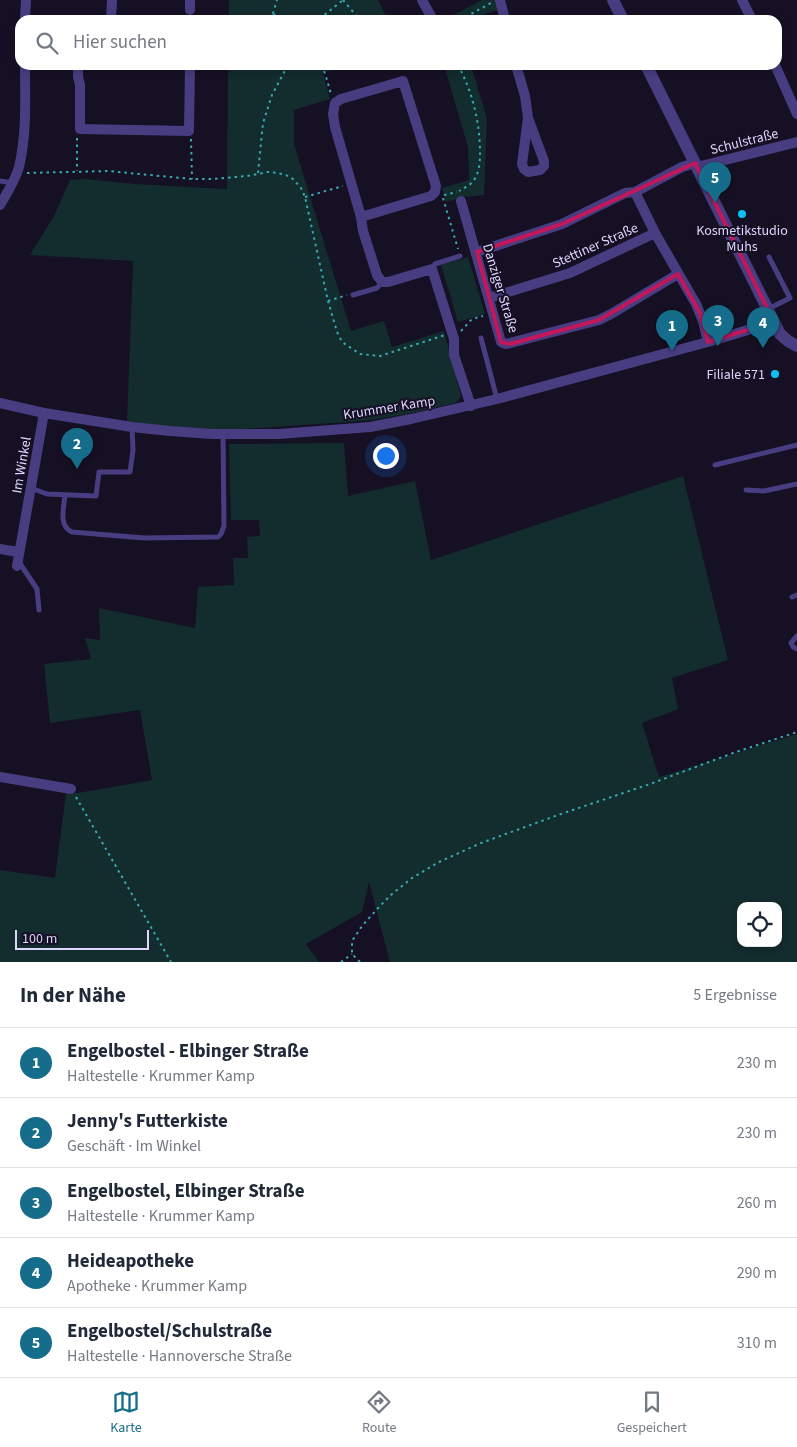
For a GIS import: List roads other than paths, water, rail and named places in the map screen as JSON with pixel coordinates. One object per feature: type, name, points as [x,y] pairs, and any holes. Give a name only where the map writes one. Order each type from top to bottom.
[{"type":"street","points":[[25,15],[26,0]]},
{"type":"street","points":[[111,15],[112,0]]},
{"type":"street","points":[[422,0],[430,15]]},
{"type":"street","points":[[499,0],[504,15]]},
{"type":"street","points":[[613,0],[620,15]]},
{"type":"street","points":[[742,0],[750,15]]},
{"type":"street","points":[[0,205],[15,178],[24,137],[25,70]]},
{"type":"street","points":[[78,70],[80,129],[189,131],[190,70]]},
{"type":"street","points":[[517,70],[525,96],[528,118]]},
{"type":"street","points":[[648,70],[780,334],[797,346]]},
{"type":"street","points":[[777,70],[797,114]]},
{"type":"street","points":[[360,217],[431,196],[436,192],[436,186],[403,81],[341,99],[334,103],[335,128],[363,231],[377,275],[382,282],[388,282],[432,269],[452,334],[454,355],[471,406]]},
{"type":"street","name":"Schulstraße","points":[[477,252],[562,224],[626,193],[635,192],[682,167],[797,142]]},
{"type":"street","points":[[635,192],[654,234],[700,313],[708,342]]},
{"type":"street","name":"Danziger Straße","points":[[461,201],[501,342],[506,344],[599,320],[678,274]]},
{"type":"street","name":"Stettiner Straße","points":[[489,298],[570,273],[654,234]]},
{"type":"street","name":"Krummer Kamp","points":[[0,403],[44,413],[170,431],[223,434],[279,434],[370,427],[471,406],[708,342],[774,322]]},
{"type":"street","name":"Im Winkel","points":[[17,559],[44,413]]},
{"type":"street","points":[[0,549],[17,559]]},
{"type":"street","points":[[0,777],[71,789]]},
{"type":"lane","points":[[0,181],[15,178]]},
{"type":"lane","points":[[432,269],[435,264],[460,256]]},
{"type":"lane","points":[[768,257],[790,298],[768,310]]},
{"type":"lane","points":[[353,295],[377,288],[382,282]]},
{"type":"lane","points":[[481,338],[497,399]]},
{"type":"lane","points":[[31,488],[47,494],[96,496],[99,472],[130,472],[133,450],[132,427]]},
{"type":"lane","points":[[65,495],[64,524],[67,530],[72,532],[144,538],[218,537],[224,526],[223,434]]},
{"type":"lane","points":[[715,465],[797,445]]},
{"type":"lane","points":[[746,490],[764,491],[797,484]]},
{"type":"lane","points":[[17,559],[37,589],[39,610]]},
{"type":"lane","points":[[797,636],[791,643],[797,649]]},
{"type":"place","name":"Engelbostel/Schulstraße","points":[[715,203]]},
{"type":"place","name":"Kosmetikstudio Muhs","points":[[742,214]]},
{"type":"place","name":"Engelbostel, Elbinger Straße","points":[[718,346]]},
{"type":"place","name":"Heideapotheke","points":[[763,348]]},
{"type":"place","name":"Engelbostel - Elbinger Straße","points":[[672,351]]},
{"type":"place","name":"Filiale 571","points":[[775,374]]},
{"type":"place","name":"Jenny's Futterkiste","points":[[77,469]]}]
